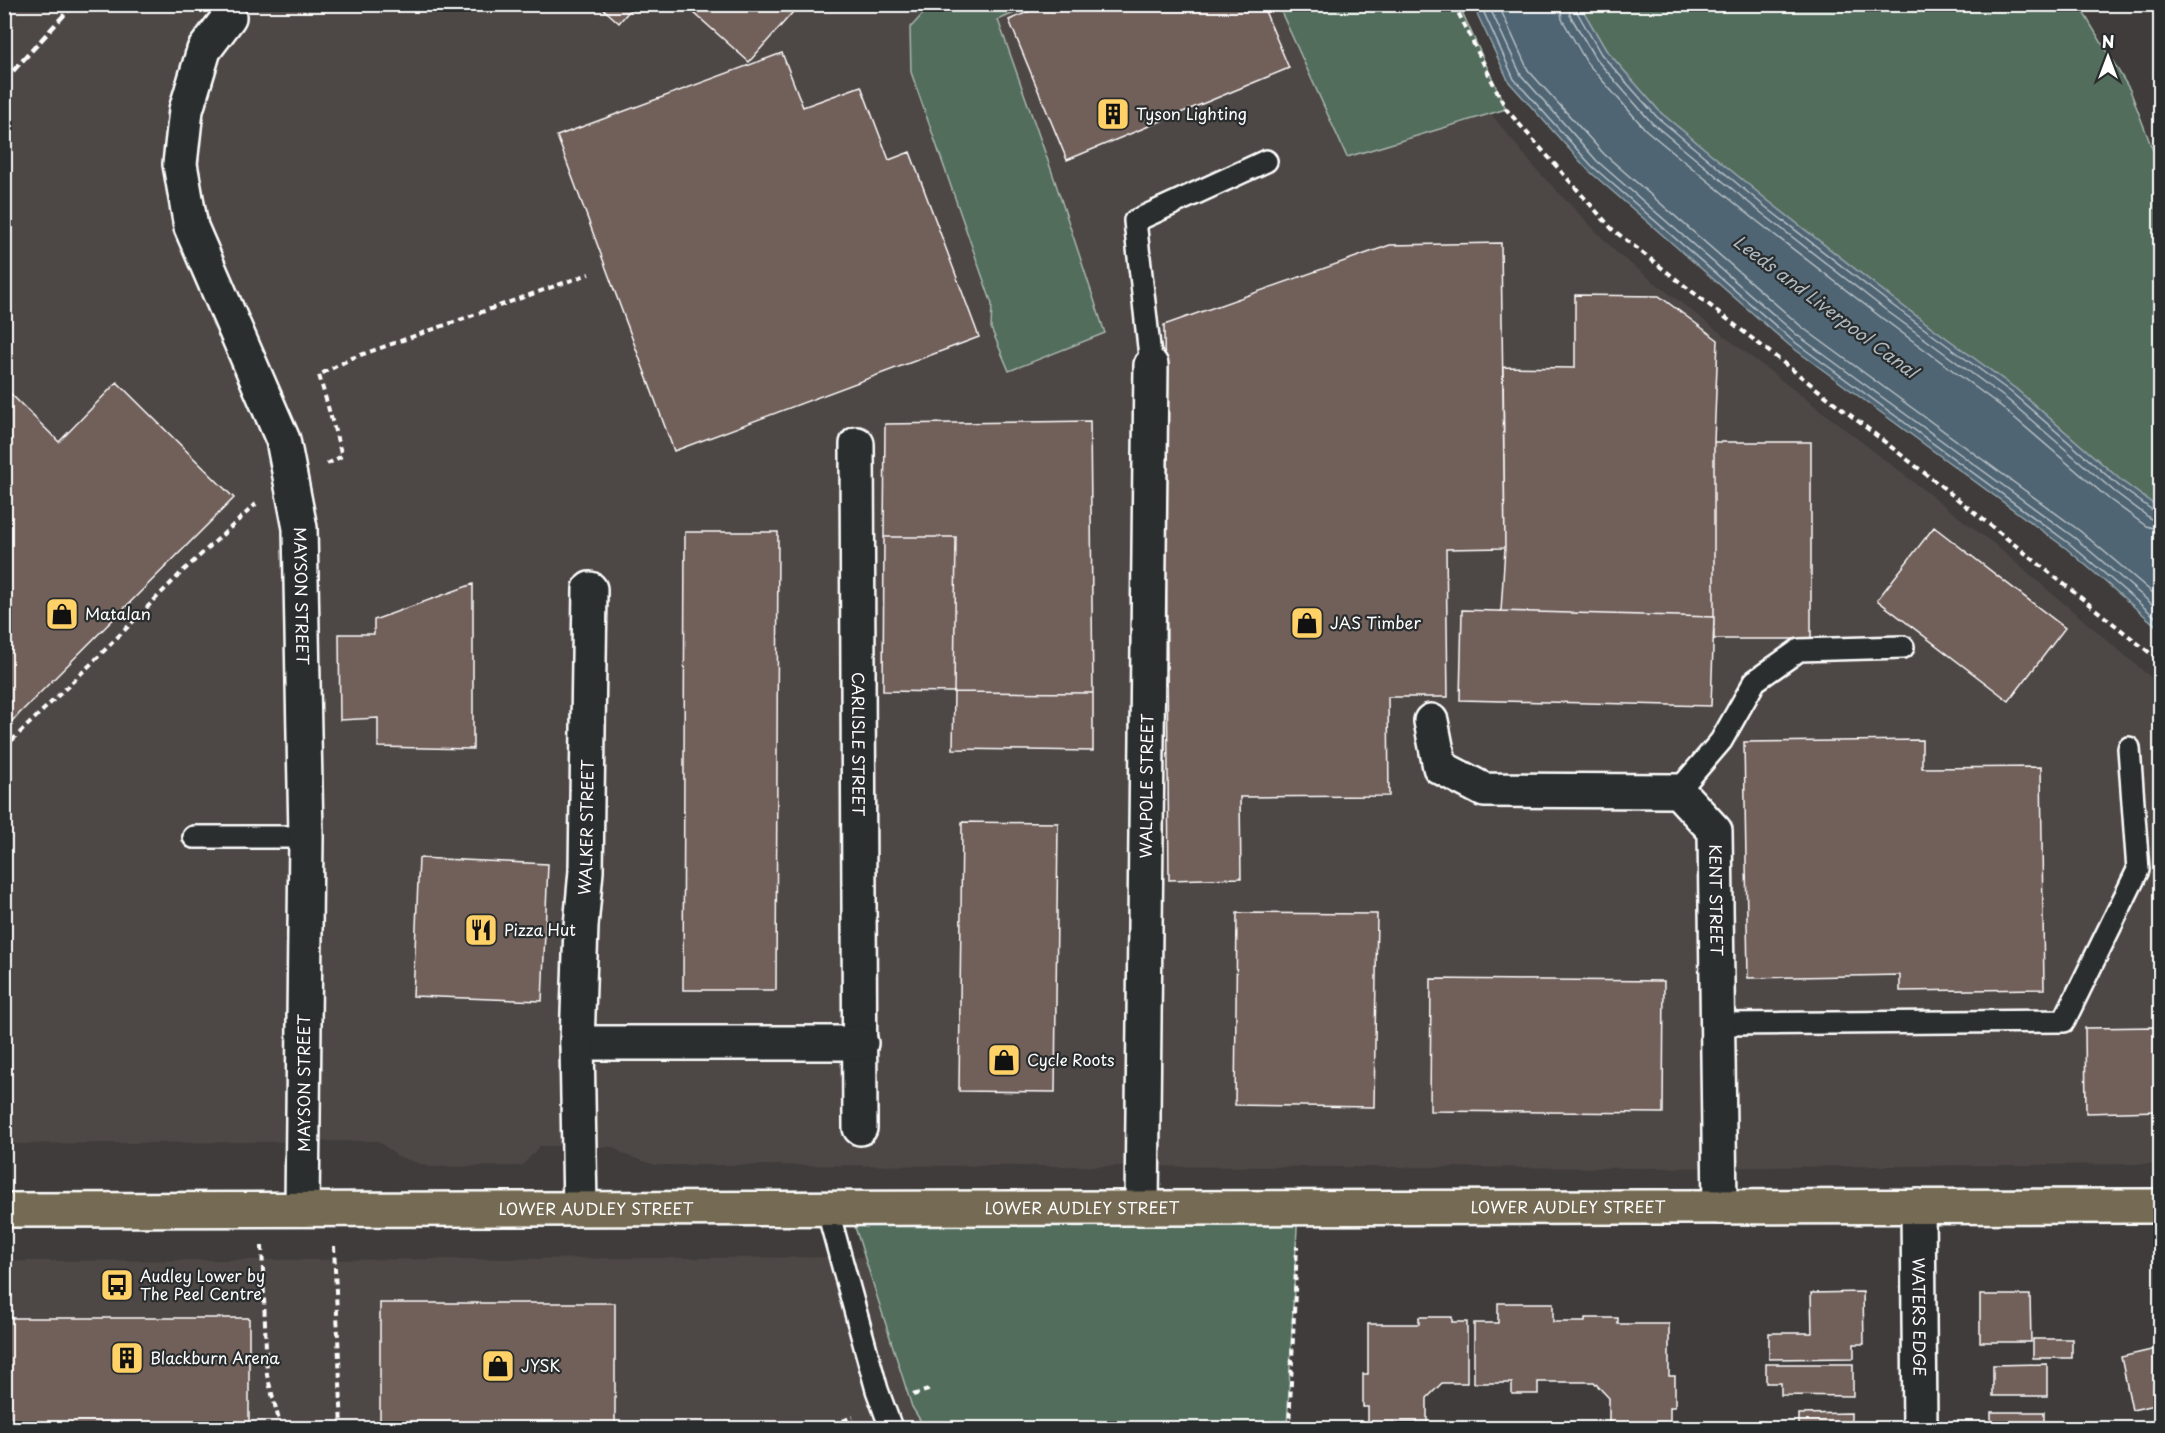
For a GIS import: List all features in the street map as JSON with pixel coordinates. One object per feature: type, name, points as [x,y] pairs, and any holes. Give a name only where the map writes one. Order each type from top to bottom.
[{"type":"highway","name":"LOWER AUDLEY STREET","points":[[4,1209],[2160,1206]]},
{"type":"street","name":"MAYSON STREET","points":[[229,17],[204,50],[186,110],[180,164],[191,227],[283,440],[300,528],[317,1209]]},
{"type":"street","name":"WALPOLE STREET","points":[[1142,1208],[1151,365]]},
{"type":"street","name":"CARLISLE STREET","points":[[857,444],[860,1128]]},
{"type":"street","name":"WALKER STREET","points":[[580,1209],[577,1043],[581,926],[586,872],[590,589]]},
{"type":"street","points":[[1431,721],[1440,767],[1484,790],[1678,791]]},
{"type":"street","name":"KENT STREET","points":[[1678,791],[1715,831],[1720,1207]]},
{"type":"street","points":[[577,1043],[861,1043]]},
{"type":"street","name":"WATERS EDGE","points":[[1918,1206],[1920,1428]]},
{"type":"lane","points":[[1151,365],[1135,221],[1266,161]]},
{"type":"lane","points":[[1678,791],[1720,741],[1755,681],[1799,650],[1904,648]]},
{"type":"lane","points":[[1719,1024],[2064,1021],[2138,870],[2129,748]]},
{"type":"lane","points":[[194,837],[306,837]]},
{"type":"lane","points":[[826,1209],[891,1428]]},
{"type":"path","points":[[1454,4],[1506,109],[1612,229],[1945,489],[2160,661]]},
{"type":"path","points":[[4,748],[199,556],[267,494],[291,484],[342,456],[319,375],[352,358],[589,274]]},
{"type":"path","points":[[1289,1428],[1296,1304],[1298,1208]]},
{"type":"path","points":[[260,1209],[267,1375],[281,1428]]},
{"type":"path","points":[[317,1209],[342,1428]]},
{"type":"shaded area","points":[[979,4],[998,19],[1033,4],[1437,5],[1491,114],[1536,169],[1618,254],[1994,544],[2160,685],[2160,1164],[1642,1168],[655,1165],[625,1155],[613,1147],[540,1146],[522,1166],[429,1167],[397,1156],[378,1141],[5,1144],[4,5]]},
{"type":"shaded area","points":[[889,1257],[947,1428],[5,1428],[4,1261]]},
{"type":"green space","points":[[1583,4],[2079,5],[2130,90],[2160,169],[2160,509],[2123,482],[2016,389],[1896,301],[1661,113],[1606,50],[1582,9]]},
{"type":"green space","points":[[931,5],[1033,5],[998,20],[1053,175],[1105,333],[1009,371],[991,328],[992,304],[911,72],[910,28]]},
{"type":"green space","points":[[1278,5],[1459,5],[1506,109],[1347,157]]},
{"type":"green space","points":[[849,1208],[1298,1208],[1287,1428],[925,1428],[912,1407]]},
{"type":"water","name":"Leeds and Liverpool Canal","points":[[1473,5],[1583,5],[1582,9],[1606,50],[1661,113],[1896,301],[2016,389],[2123,482],[2160,509],[2160,629],[2067,549],[1789,345],[1588,170],[1509,82]]},
{"type":"building","points":[[598,4],[635,4],[619,23]]},
{"type":"building","points":[[684,4],[800,4],[749,62]]},
{"type":"building","name":"Tyson Lighting","points":[[1046,4],[1262,4],[1289,68],[1067,160],[1009,20]]},
{"type":"building","points":[[782,53],[803,107],[861,86],[889,160],[910,152],[979,337],[674,451],[557,136]]},
{"type":"building","name":"JAS Timber","points":[[1501,243],[1505,548],[1446,549],[1448,697],[1388,697],[1389,796],[1240,797],[1241,878],[1169,880],[1164,325],[1390,245]]},
{"type":"building","points":[[1575,295],[1659,296],[1718,340],[1714,442],[1714,617],[1501,611],[1505,548],[1503,367],[1575,368]]},
{"type":"building","name":"Matalan","points":[[117,382],[234,498],[4,729],[4,387],[59,442]]},
{"type":"building","points":[[1090,421],[1093,693],[954,692],[956,537],[884,537],[885,424]]},
{"type":"building","points":[[1714,442],[1811,442],[1811,639],[1714,639]]},
{"type":"building","points":[[1934,527],[2065,628],[2009,701],[1877,600]]},
{"type":"building","points":[[685,532],[778,532],[776,990],[683,990]]},
{"type":"building","points":[[884,537],[956,537],[954,692],[883,691]]},
{"type":"building","points":[[473,584],[473,749],[378,747],[378,718],[340,720],[339,634],[374,634],[374,620]]},
{"type":"building","points":[[1462,610],[1714,617],[1711,706],[1460,700]]},
{"type":"building","points":[[954,692],[1093,693],[1093,751],[953,749]]},
{"type":"building","points":[[1922,740],[1922,768],[2041,767],[2044,989],[1900,991],[1900,975],[1748,978],[1744,742]]},
{"type":"building","points":[[962,822],[1058,823],[1055,1092],[959,1091]]},
{"type":"building","name":"Pizza Hut","points":[[419,858],[548,864],[542,1001],[413,996]]},
{"type":"building","points":[[1237,913],[1377,914],[1374,1107],[1235,1105]]},
{"type":"building","points":[[1431,979],[1664,981],[1663,1113],[1430,1111]]},
{"type":"building","points":[[2157,1027],[2158,1111],[2086,1113],[2085,1028]]},
{"type":"building","points":[[1863,1292],[1864,1344],[1854,1344],[1854,1358],[1769,1359],[1769,1333],[1812,1333],[1811,1293]]},
{"type":"building","points":[[1980,1295],[2030,1295],[2031,1342],[1980,1342]]},
{"type":"building","name":"JYSK","points":[[380,1303],[615,1303],[615,1428],[380,1428]]},
{"type":"building","points":[[1498,1303],[1553,1303],[1553,1322],[1585,1322],[1585,1318],[1618,1318],[1618,1324],[1669,1324],[1669,1376],[1675,1376],[1675,1407],[1670,1407],[1670,1423],[1609,1423],[1609,1398],[1594,1382],[1538,1382],[1538,1394],[1512,1394],[1512,1383],[1474,1383],[1474,1323],[1498,1323]]},
{"type":"building","points":[[1419,1317],[1452,1317],[1452,1322],[1467,1322],[1467,1383],[1442,1383],[1427,1398],[1427,1423],[1368,1423],[1368,1407],[1363,1407],[1363,1374],[1368,1374],[1368,1324],[1419,1324]]},
{"type":"building","name":"Blackburn Arena","points":[[4,1318],[249,1318],[249,1428],[4,1428]]},
{"type":"building","points":[[2033,1339],[2072,1339],[2072,1358],[2033,1358]]},
{"type":"building","points":[[2160,1348],[2160,1404],[2132,1410],[2121,1357]]},
{"type":"building","points":[[1766,1364],[1853,1364],[1853,1396],[1781,1395],[1781,1383],[1766,1383]]},
{"type":"building","points":[[2047,1364],[2047,1396],[1993,1396],[1993,1365]]},
{"type":"building","points":[[1991,1412],[2044,1412],[2044,1428],[1991,1428]]},
{"type":"building","points":[[1851,1413],[1851,1428],[1799,1428],[1799,1414]]},
{"type":"railway","points":[[4,81],[74,4]]},
{"type":"place","name":"Tyson Lighting","points":[[1113,114]]},
{"type":"place","name":"Matalan","points":[[62,614]]},
{"type":"place","name":"JAS Timber","points":[[1307,623]]},
{"type":"place","name":"Pizza Hut","points":[[481,930]]},
{"type":"place","name":"Cycle Roots","points":[[1004,1060]]},
{"type":"place","name":"Audley Lower by The Peel Centre","points":[[117,1285]]},
{"type":"place","name":"Blackburn Arena","points":[[127,1358]]},
{"type":"place","name":"JYSK","points":[[498,1366]]}]
